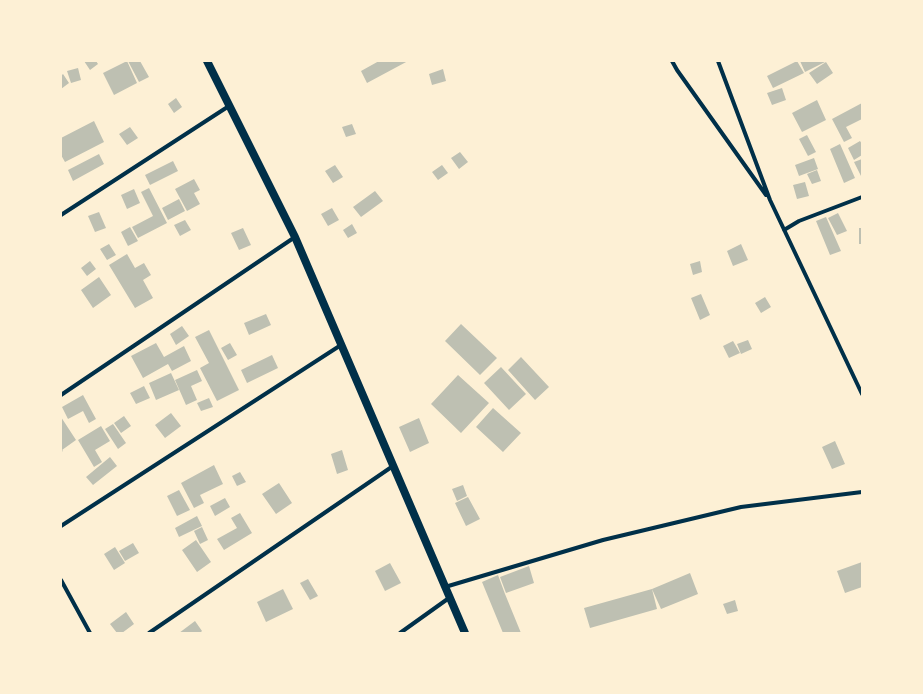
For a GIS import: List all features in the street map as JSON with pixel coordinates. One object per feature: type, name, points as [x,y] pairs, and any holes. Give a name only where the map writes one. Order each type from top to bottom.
[{"type":"main road","points":[[206,61],[295,237],[465,633]]},
{"type":"street","points":[[672,61],[770,200]]},
{"type":"street","points":[[718,61],[770,200],[862,394]]},
{"type":"street","points":[[61,215],[229,106]]},
{"type":"street","points":[[784,230],[799,222],[862,197]]},
{"type":"street","points":[[61,395],[295,237]]},
{"type":"street","points":[[61,526],[341,345]]},
{"type":"street","points":[[149,633],[393,466]]},
{"type":"street","points":[[445,587],[603,540],[740,508],[862,492]]},
{"type":"street","points":[[61,580],[90,633]]},
{"type":"street","points":[[400,633],[449,598]]},
{"type":"building","points":[[84,61],[96,61],[98,64],[90,70]]},
{"type":"building","points":[[127,61],[137,83],[114,95],[103,73]]},
{"type":"building","points":[[128,61],[140,61],[149,77],[139,82]]},
{"type":"building","points":[[379,61],[408,61],[367,83],[361,71]]},
{"type":"building","points":[[797,61],[804,73],[773,88],[767,76]]},
{"type":"building","points":[[800,61],[824,61],[825,62],[805,72]]},
{"type":"building","points":[[826,62],[833,73],[817,84],[809,73]]},
{"type":"building","points":[[78,68],[81,80],[71,83],[67,71]]},
{"type":"building","points":[[443,69],[446,81],[432,85],[429,74]]},
{"type":"building","points":[[63,74],[69,83],[61,89],[61,76]]},
{"type":"building","points":[[782,88],[786,100],[772,105],[767,93]]},
{"type":"building","points":[[176,98],[182,107],[174,113],[168,104]]},
{"type":"building","points":[[817,100],[826,120],[802,132],[792,113]]},
{"type":"building","points":[[862,103],[862,119],[846,127],[852,138],[844,142],[832,119]]},
{"type":"building","points":[[94,121],[104,142],[65,162],[61,155],[61,138]]},
{"type":"building","points":[[352,124],[356,134],[346,137],[342,127]]},
{"type":"building","points":[[130,127],[138,138],[127,145],[119,134]]},
{"type":"building","points":[[807,135],[816,152],[808,156],[799,139]]},
{"type":"building","points":[[860,141],[862,144],[862,155],[854,160],[848,148]]},
{"type":"building","points":[[840,144],[855,178],[844,183],[830,149]]},
{"type":"building","points":[[460,152],[468,162],[459,169],[451,158]]},
{"type":"building","points":[[99,154],[104,164],[73,181],[68,170]]},
{"type":"building","points":[[814,158],[818,169],[799,176],[795,165]]},
{"type":"building","points":[[862,159],[862,175],[861,176],[854,162]]},
{"type":"building","points":[[173,161],[178,171],[150,185],[145,175]]},
{"type":"building","points":[[335,165],[343,177],[333,183],[325,171]]},
{"type":"building","points":[[442,165],[448,173],[438,180],[432,172]]},
{"type":"building","points":[[817,170],[821,181],[812,184],[807,174]]},
{"type":"building","points":[[194,179],[200,190],[194,193],[200,204],[187,211],[175,189]]},
{"type":"building","points":[[805,182],[809,196],[797,199],[793,185]]},
{"type":"building","points":[[149,188],[167,223],[138,238],[132,227],[153,216],[141,192]]},
{"type":"building","points":[[134,189],[140,203],[127,209],[121,195]]},
{"type":"building","points":[[375,191],[383,201],[361,217],[353,207]]},
{"type":"building","points":[[179,199],[185,211],[168,220],[162,208]]},
{"type":"building","points":[[332,208],[339,220],[328,226],[321,214]]},
{"type":"building","points":[[99,212],[106,228],[95,232],[88,216]]},
{"type":"building","points":[[838,213],[847,231],[837,235],[828,218]]},
{"type":"building","points":[[826,217],[841,251],[830,255],[816,221]]},
{"type":"building","points":[[185,220],[191,230],[180,236],[174,225]]},
{"type":"building","points":[[352,224],[357,233],[348,238],[343,230]]},
{"type":"building","points":[[130,227],[138,241],[128,246],[121,232]]},
{"type":"building","points":[[243,228],[251,245],[239,250],[231,233]]},
{"type":"building","points":[[859,228],[862,228],[862,244],[859,244]]},
{"type":"building","points":[[109,244],[116,255],[107,260],[100,249]]},
{"type":"building","points":[[741,244],[748,260],[733,266],[727,251]]},
{"type":"building","points":[[127,254],[135,268],[144,263],[151,275],[143,280],[153,298],[135,308],[109,265]]},
{"type":"building","points":[[90,261],[96,269],[87,276],[81,268]]},
{"type":"building","points":[[700,261],[702,272],[693,275],[690,264]]},
{"type":"building","points":[[99,277],[111,295],[93,308],[81,290]]},
{"type":"building","points":[[701,294],[710,315],[700,320],[691,298]]},
{"type":"building","points":[[765,297],[771,307],[761,313],[755,303]]},
{"type":"building","points":[[266,314],[271,325],[249,335],[244,323]]},
{"type":"building","points":[[461,324],[497,358],[480,375],[445,341]]},
{"type":"building","points":[[182,326],[189,336],[176,345],[170,334]]},
{"type":"building","points":[[209,330],[239,390],[217,401],[200,368],[209,363],[195,337]]},
{"type":"building","points":[[748,340],[752,349],[741,354],[737,344]]},
{"type":"building","points":[[733,341],[740,353],[729,358],[723,346]]},
{"type":"building","points":[[156,343],[164,357],[184,346],[191,361],[172,371],[168,364],[143,378],[131,356]]},
{"type":"building","points":[[230,343],[237,355],[228,360],[221,348]]},
{"type":"building","points":[[272,355],[278,368],[247,383],[241,370]]},
{"type":"building","points":[[521,357],[549,387],[535,400],[508,370]]},
{"type":"building","points":[[501,367],[526,394],[509,410],[484,383]]},
{"type":"building","points":[[197,370],[202,381],[191,386],[197,400],[186,405],[175,380]]},
{"type":"building","points":[[171,373],[179,390],[156,400],[149,383]]},
{"type":"building","points":[[458,375],[489,403],[461,433],[431,404]]},
{"type":"building","points":[[144,386],[150,398],[136,404],[130,393]]},
{"type":"building","points":[[83,395],[96,419],[89,423],[83,411],[68,419],[62,407]]},
{"type":"building","points":[[209,398],[213,407],[201,411],[197,403]]},
{"type":"building","points":[[493,408],[521,433],[503,452],[476,427]]},
{"type":"building","points":[[171,413],[181,426],[165,438],[155,425]]},
{"type":"building","points":[[124,416],[131,426],[121,433],[114,423]]},
{"type":"building","points":[[61,417],[76,440],[61,452]]},
{"type":"building","points":[[419,418],[429,443],[410,452],[399,427]]},
{"type":"building","points":[[113,424],[126,443],[118,449],[105,429]]},
{"type":"building","points":[[101,426],[110,441],[95,450],[102,462],[94,467],[78,440]]},
{"type":"building","points":[[835,441],[845,464],[832,469],[822,447]]},
{"type":"building","points":[[342,450],[348,470],[337,474],[331,454]]},
{"type":"building","points":[[110,457],[117,466],[93,485],[86,477]]},
{"type":"building","points":[[214,465],[223,484],[200,495],[204,503],[194,508],[181,483]]},
{"type":"building","points":[[240,472],[246,482],[237,486],[232,476]]},
{"type":"building","points":[[279,483],[292,503],[276,514],[262,494]]},
{"type":"building","points":[[463,485],[467,496],[457,501],[452,489]]},
{"type":"building","points":[[179,490],[190,510],[177,516],[167,496]]},
{"type":"building","points":[[468,497],[480,519],[466,526],[455,503]]},
{"type":"building","points":[[225,498],[230,507],[215,516],[210,506]]},
{"type":"building","points":[[240,513],[252,533],[224,550],[217,539],[237,528],[231,518]]},
{"type":"building","points":[[197,516],[202,526],[179,537],[175,528]]},
{"type":"building","points":[[202,527],[208,540],[200,544],[194,531]]},
{"type":"building","points":[[196,540],[211,562],[197,572],[182,550]]},
{"type":"building","points":[[133,543],[139,553],[125,561],[119,551]]},
{"type":"building","points":[[115,547],[125,563],[114,570],[104,554]]},
{"type":"building","points":[[862,562],[862,587],[845,593],[837,571]]},
{"type":"building","points":[[390,563],[401,583],[385,591],[375,571]]},
{"type":"building","points":[[529,566],[534,583],[506,593],[500,577]]},
{"type":"building","points":[[690,573],[698,594],[661,609],[652,589]]},
{"type":"building","points":[[498,575],[521,633],[503,633],[482,582]]},
{"type":"building","points":[[308,579],[318,596],[310,600],[300,583]]},
{"type":"building","points":[[283,589],[293,609],[266,622],[257,602]]},
{"type":"building","points":[[652,589],[657,609],[590,628],[584,608]]},
{"type":"building","points":[[735,600],[738,611],[727,614],[723,604]]},
{"type":"building","points":[[126,612],[134,624],[122,633],[117,633],[110,624]]},
{"type":"building","points":[[195,621],[202,631],[200,633],[179,633]]}]
